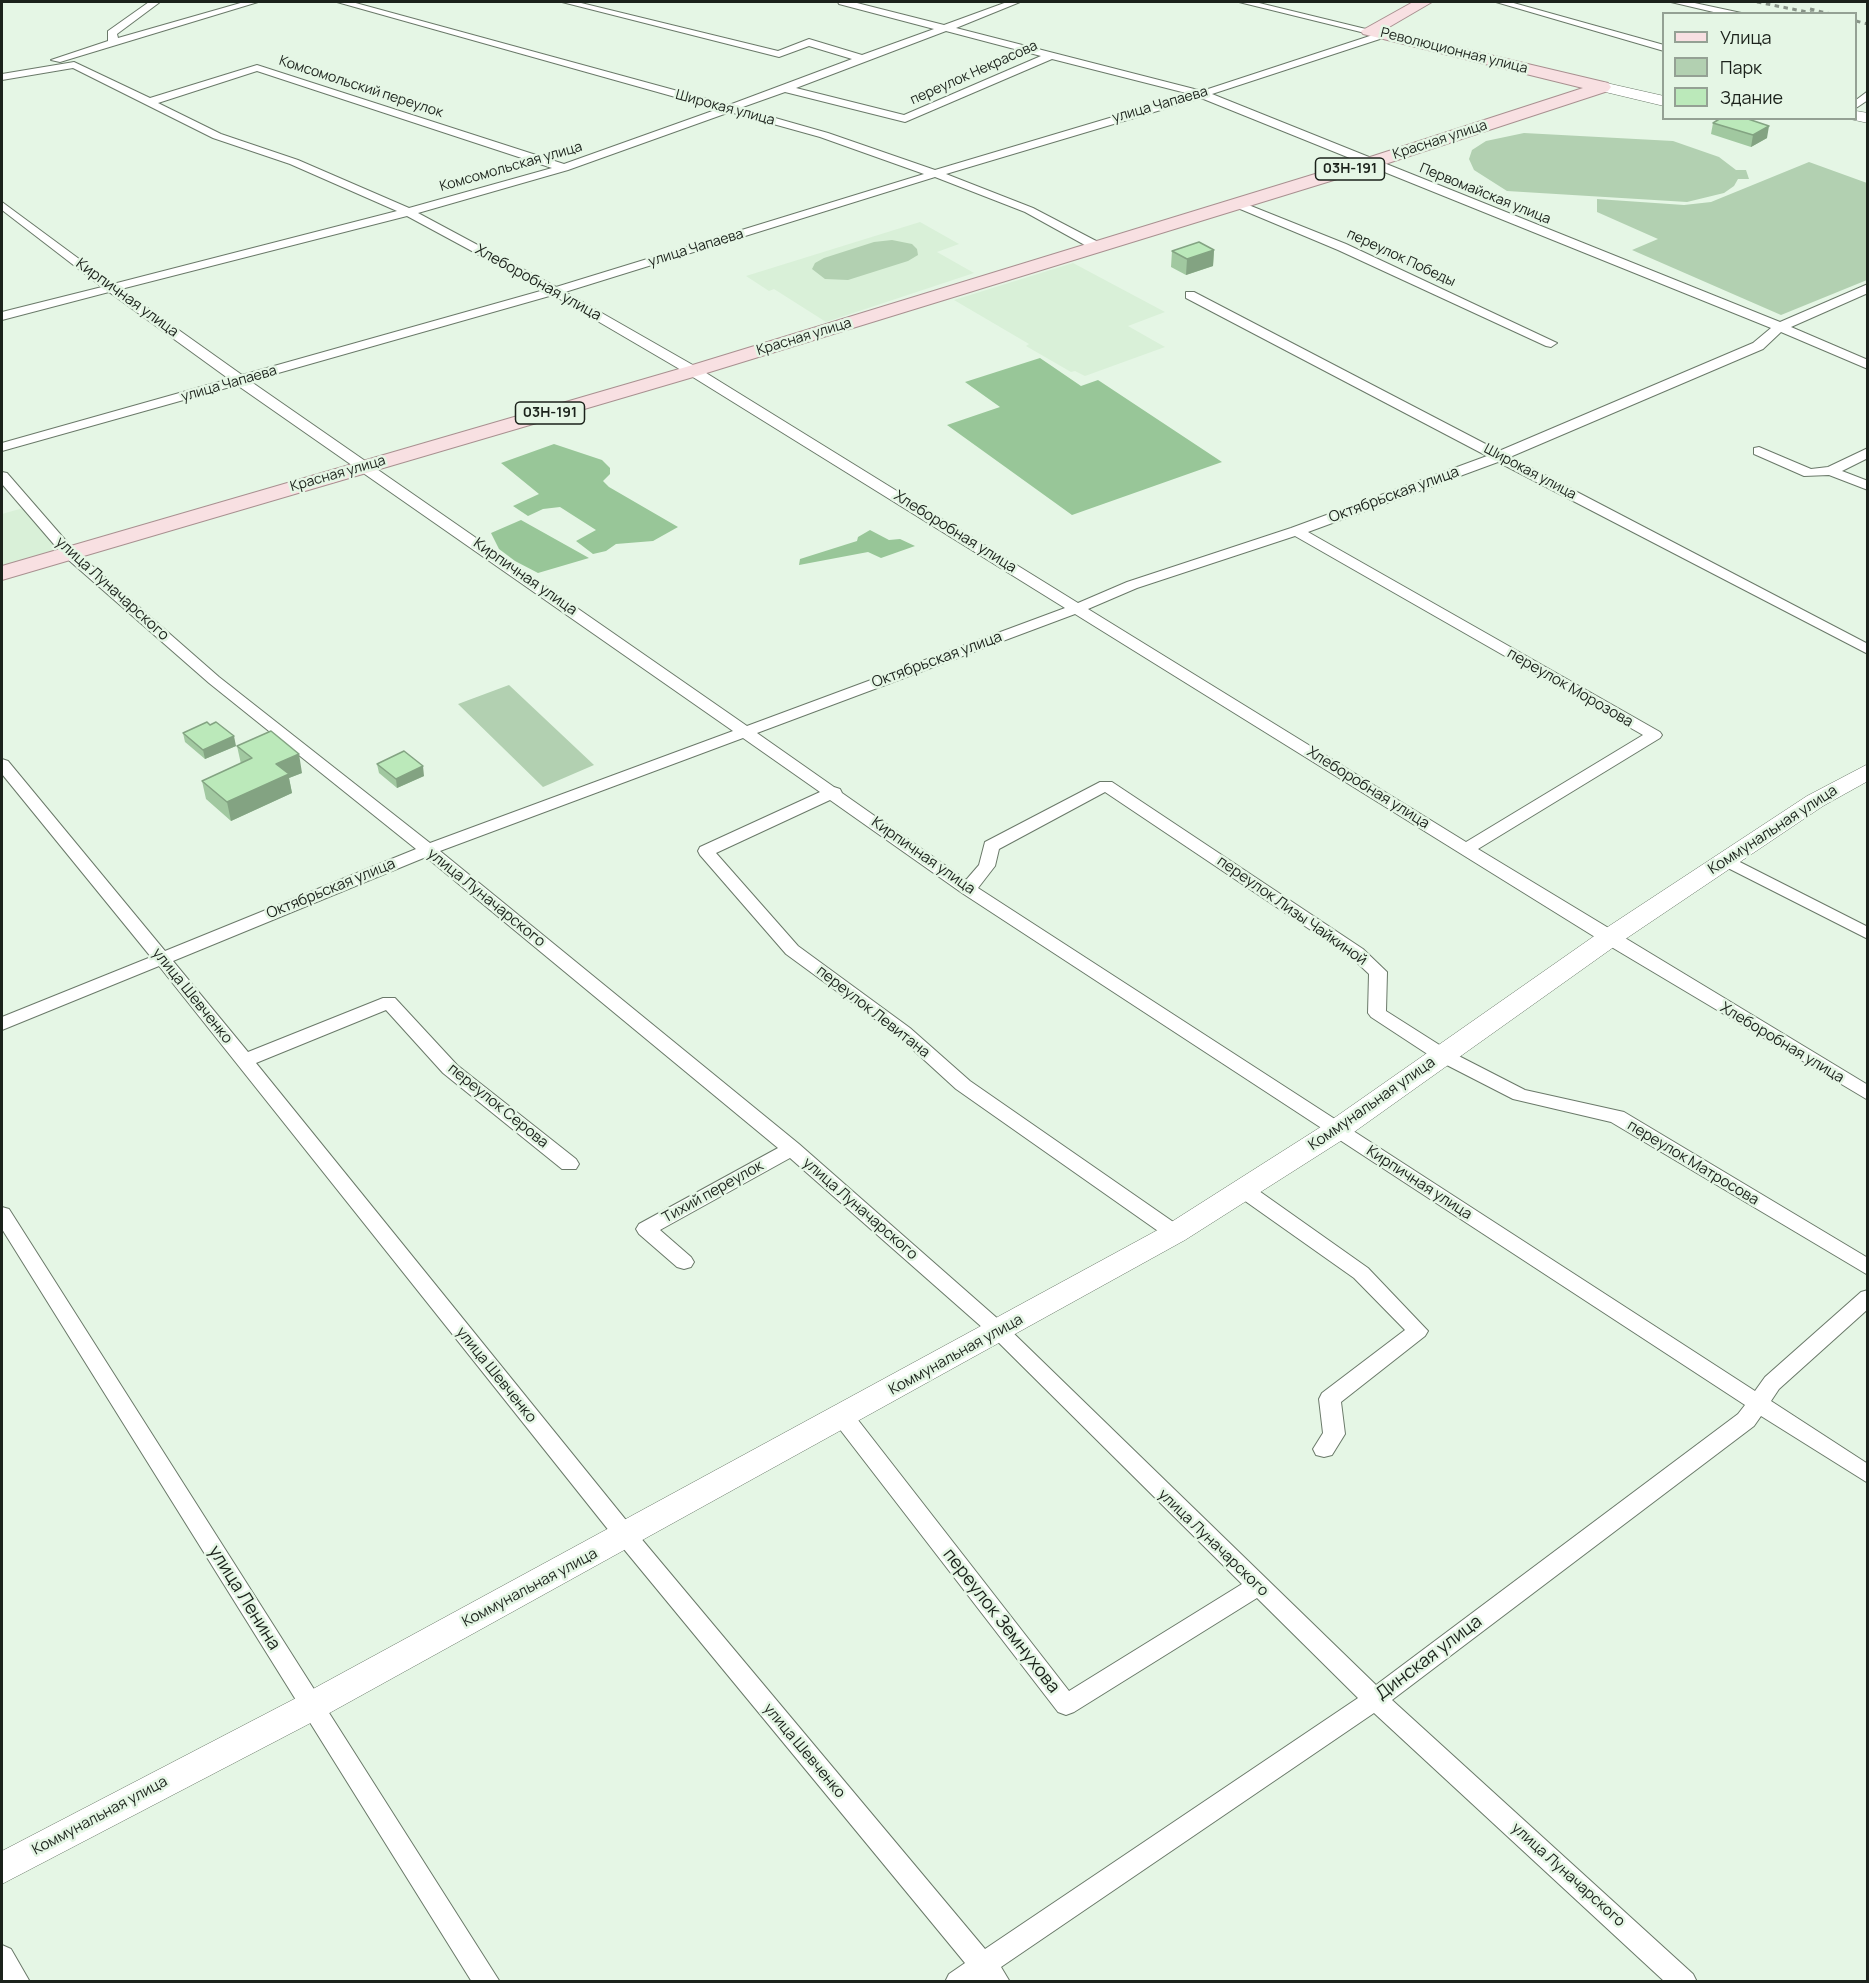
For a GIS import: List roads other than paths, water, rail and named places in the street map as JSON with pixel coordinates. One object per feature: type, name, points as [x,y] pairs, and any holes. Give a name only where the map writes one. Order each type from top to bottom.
[{"type":"main road","name":"улица Чапаева","points":[[1377,33],[1424,2]]},
{"type":"main road","name":"Революционная улица","points":[[1377,33],[1602,87]]},
{"type":"main road","name":"Красная улица","points":[[2,573],[693,371],[1370,163],[1602,87]]},
{"type":"street","points":[[114,43],[112,33],[154,2]]},
{"type":"street","points":[[2,76],[253,2]]},
{"type":"street","name":"Широкая улица","points":[[342,2],[824,135],[939,174],[1029,210],[1096,246]]},
{"type":"street","points":[[567,2],[779,54],[809,42],[863,59]]},
{"type":"street","name":"Первомайская улица","points":[[843,2],[1054,54],[1202,94],[1780,327],[1868,365]]},
{"type":"street","name":"Комсомольская улица","points":[[2,316],[408,212],[564,168],[1015,2]]},
{"type":"street","name":"Революционная улица","points":[[1244,2],[1377,33]]},
{"type":"street","points":[[1501,2],[1662,47]]},
{"type":"street","points":[[1676,2],[1730,12]]},
{"type":"street","name":"улица Чапаева","points":[[2,447],[555,291],[939,174],[1093,124],[1202,94],[1377,33]]},
{"type":"street","name":"переулок Некрасова","points":[[784,88],[905,119],[1054,54]]},
{"type":"street","name":"Хлеборобная улица","points":[[2,76],[74,66],[217,136],[294,162],[408,212],[555,291],[693,371],[1608,938],[1868,1094]]},
{"type":"street","name":"Комсомольский переулок","points":[[149,102],[257,68],[564,168]]},
{"type":"street","name":"Революционная улица","points":[[1602,87],[1662,101]]},
{"type":"street","name":"переулок Победы","points":[[1237,204],[1342,247],[1551,344]]},
{"type":"street","name":"Кирпичная улица","points":[[2,205],[111,288],[361,467],[457,530],[746,730],[968,889],[1758,1401],[1868,1475]]},
{"type":"street","name":"Октябрьская улица","points":[[2,1024],[161,957],[428,850],[1078,608],[1132,585],[1296,531],[1500,456],[1758,346],[1780,327],[1868,288]]},
{"type":"street","name":"Широкая улица","points":[[1190,296],[1868,650]]},
{"type":"street","points":[[1759,451],[1809,473],[1831,471],[1868,452]]},
{"type":"street","points":[[1831,471],[1868,486]]},
{"type":"street","name":"улица Луначарского","points":[[2,476],[69,553],[214,680],[428,850],[792,1149],[999,1331],[1375,1699],[1684,1982]]},
{"type":"street","name":"переулок Морозова","points":[[1296,531],[1654,735],[1466,849]]},
{"type":"street","name":"улица Шевченко","points":[[2,764],[161,957],[626,1536],[990,1974]]},
{"type":"street","name":"Коммунальная улица","points":[[2,1868],[312,1706],[626,1536],[1175,1233],[1245,1191],[1337,1130],[1608,938],[1815,801],[1868,771]]},
{"type":"street","name":"переулок Лизы Чайкиной","points":[[968,889],[987,866],[991,846],[1106,785],[1357,953],[1378,972],[1377,1013],[1442,1054]]},
{"type":"street","name":"переулок Левитана","points":[[834,792],[706,851],[792,950],[904,1032],[963,1085],[1175,1233]]},
{"type":"street","points":[[1726,860],[1868,934]]},
{"type":"street","name":"переулок Серова","points":[[244,1060],[389,1002],[450,1069],[569,1164]]},
{"type":"street","name":"переулок Матросова","points":[[1442,1054],[1520,1095],[1617,1117],[1868,1268]]},
{"type":"street","name":"Тихий переулок","points":[[684,1262],[646,1229],[792,1149]]},
{"type":"street","points":[[1245,1191],[1361,1273],[1418,1331],[1330,1399],[1334,1434],[1324,1449]]},
{"type":"street","name":"улица Ленина","points":[[2,1214],[487,1982]]},
{"type":"street","name":"Динская улица","points":[[958,1982],[990,1974],[1375,1699],[1746,1420],[1772,1383],[1868,1297]]},
{"type":"street","name":"переулок Земнухова","points":[[843,1417],[1066,1705],[1257,1586]]},
{"type":"street","points":[[2,1957],[17,1982]]},
{"type":"railway","points":[[1757,2],[1807,12]]},
{"type":"railway","points":[[1810,9],[1823,12]]},
{"type":"railway","points":[[1857,21],[1868,24]]}]
